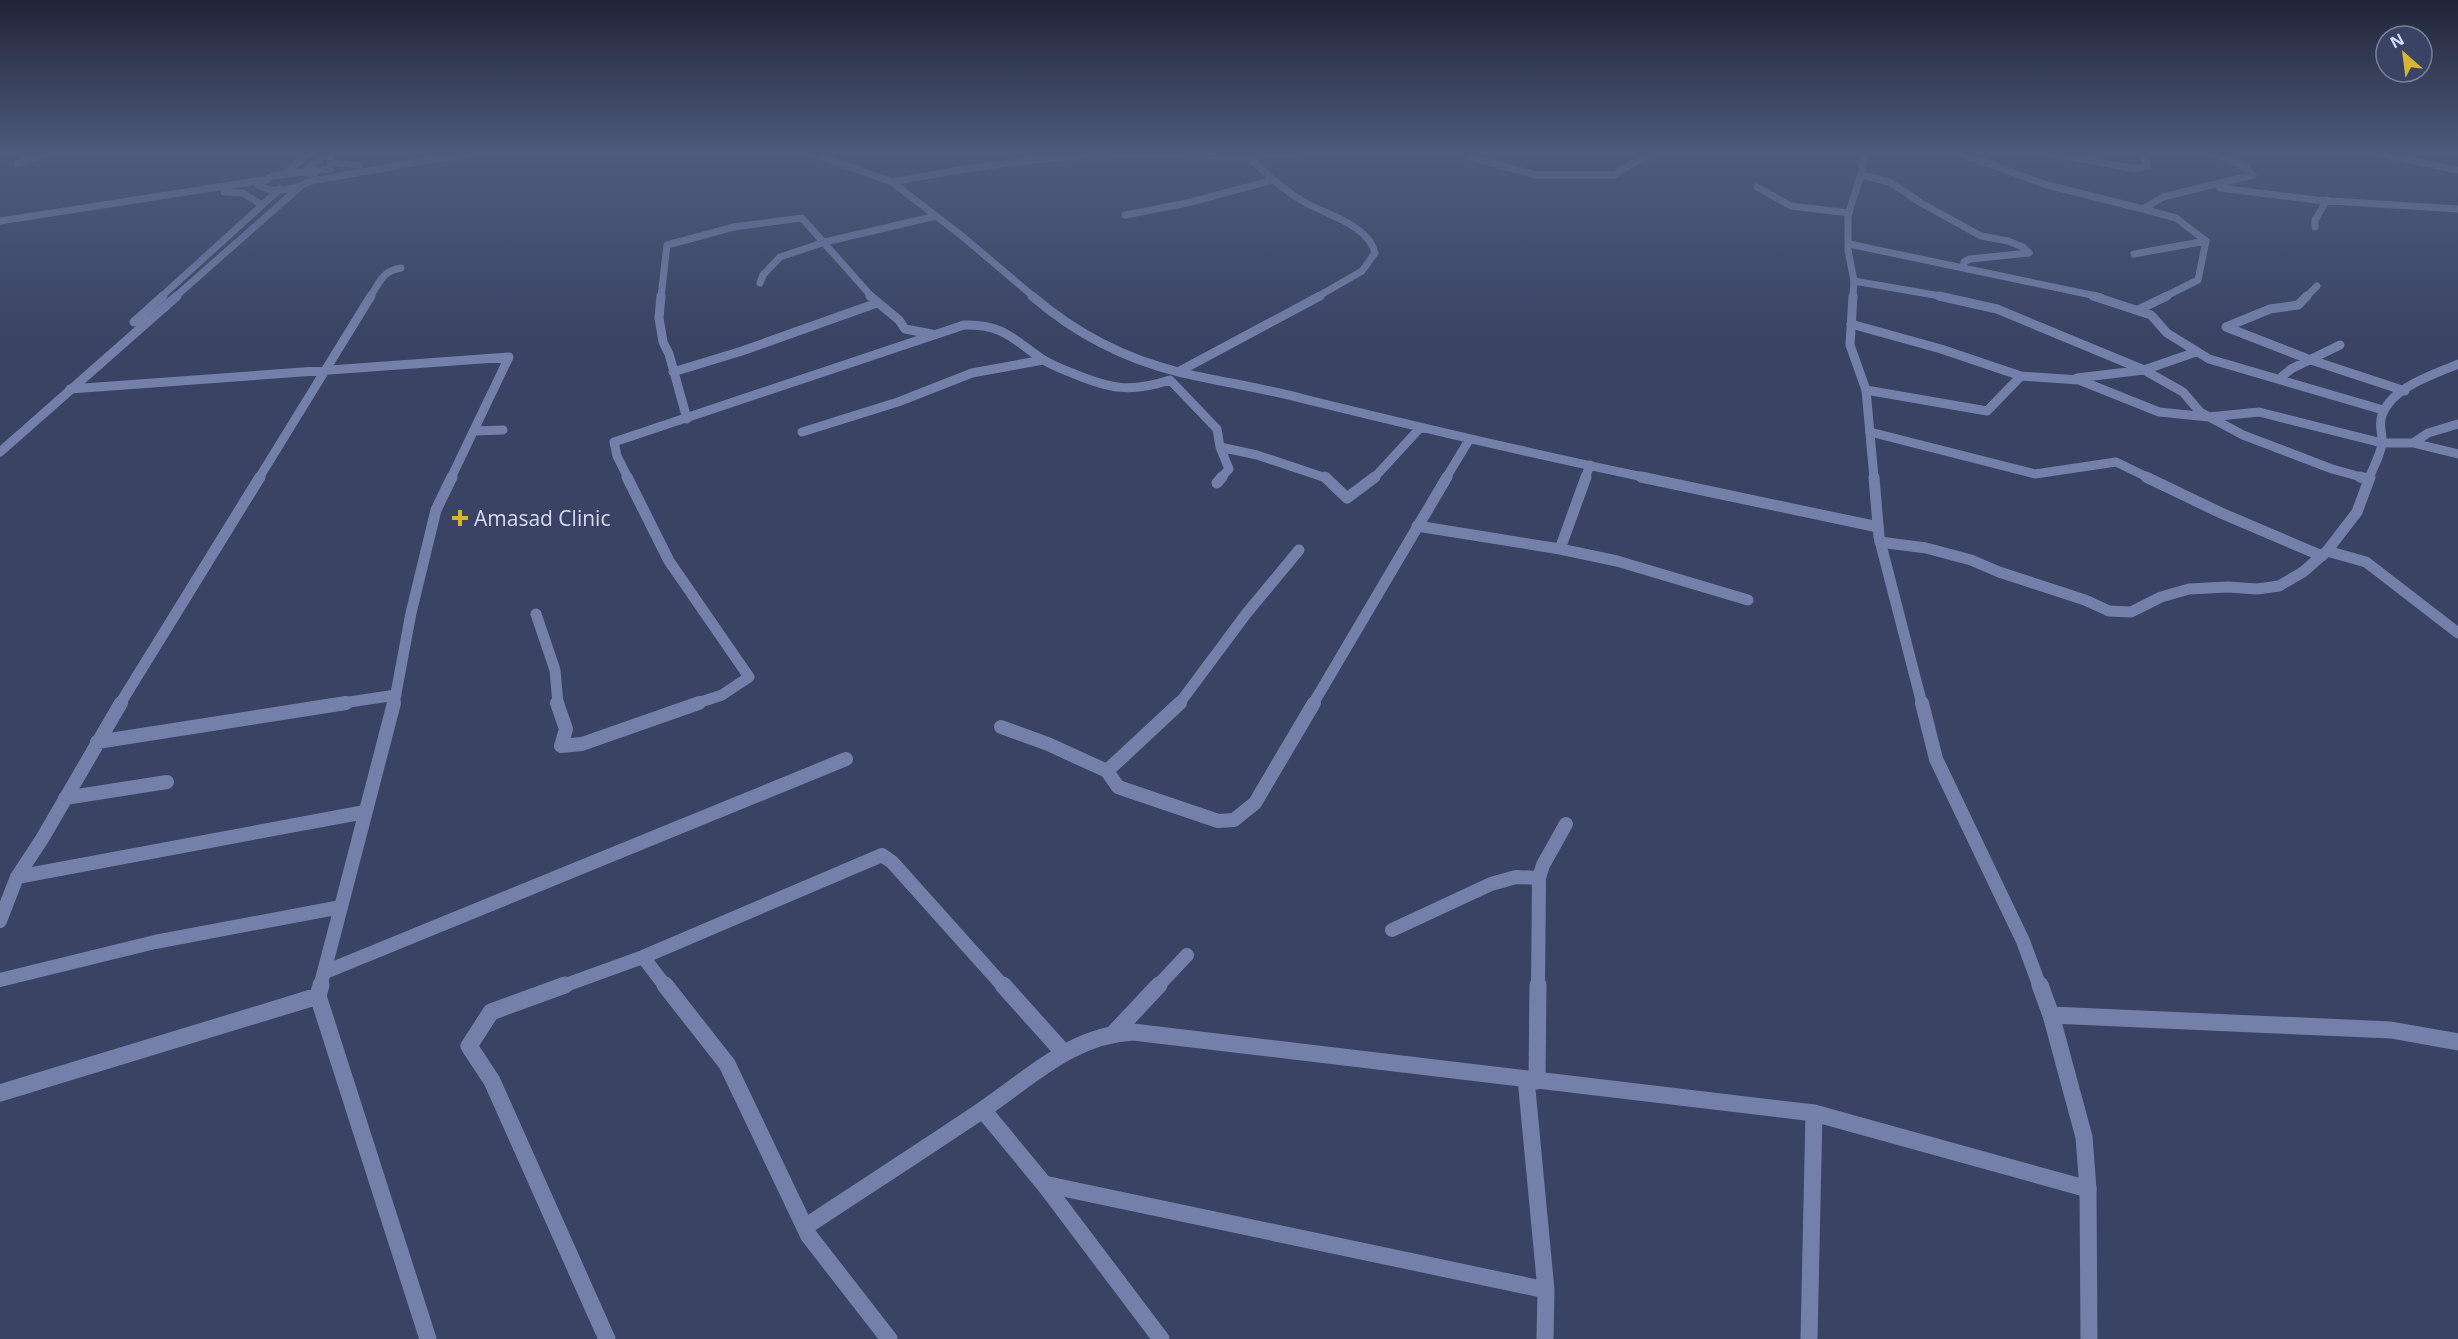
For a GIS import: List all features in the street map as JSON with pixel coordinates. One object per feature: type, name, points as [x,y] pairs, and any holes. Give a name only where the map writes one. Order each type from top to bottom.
[{"type":"street","points":[[0,221],[52,213]]},
{"type":"street","points":[[0,227],[86,213]]},
{"type":"street","points":[[0,444],[253,213]]},
{"type":"street","points":[[0,452],[270,213]]},
{"type":"street","points":[[933,213],[1050,311],[1074,328],[1125,354],[1178,372],[1257,387],[1469,440],[1878,527]]},
{"type":"street","points":[[1125,215],[1133,213]]},
{"type":"street","points":[[1178,372],[1362,271],[1375,253],[1373,243],[1358,229],[1327,213]]},
{"type":"street","points":[[1849,213],[1849,244],[1854,281],[1850,345],[1866,390],[1880,542],[1936,759],[2023,941],[2051,1015],[2084,1137],[2088,1189],[2089,1339]]},
{"type":"street","points":[[1940,213],[1981,236],[2008,240],[2023,247],[2028,253],[1970,259],[1964,262],[1963,267]]},
{"type":"street","points":[[2159,213],[2176,218],[2206,242]]},
{"type":"street","points":[[2315,226],[2319,213]]},
{"type":"street","points":[[760,283],[763,275],[771,270],[780,257],[825,242],[936,216]]},
{"type":"street","points":[[687,419],[669,354],[663,342],[659,318],[667,245],[770,220],[802,218],[877,303],[899,320],[904,329],[935,335]]},
{"type":"street","points":[[2134,254],[2206,242]]},
{"type":"street","points":[[2140,309],[2198,280],[2206,242]]},
{"type":"street","points":[[1849,244],[2105,298],[2140,309],[2151,315],[2167,333],[2210,359],[2383,410]]},
{"type":"street","points":[[0,921],[17,877],[97,742],[384,275],[390,270],[401,268]]},
{"type":"street","points":[[1854,281],[1928,293],[1997,309],[2144,370],[2183,392],[2200,412],[2243,435],[2278,450],[2368,479]]},
{"type":"street","points":[[2317,286],[2298,305],[2270,309],[2226,327],[2308,359],[2404,391]]},
{"type":"street","points":[[673,372],[742,351],[877,303]]},
{"type":"street","points":[[536,614],[555,670],[556,700],[566,729],[561,746],[582,744],[701,703],[722,695],[749,677],[669,561],[617,456],[614,441],[687,419],[964,325],[984,324],[1004,330],[1043,360],[1105,388],[1133,390],[1170,380],[1217,429],[1220,447],[1229,469],[1217,483]]},
{"type":"street","points":[[1851,324],[2021,376],[2079,380],[2159,412],[2210,417],[2259,411],[2382,443],[2413,442],[2458,454]]},
{"type":"street","points":[[2279,380],[2291,369],[2308,359],[2340,345]]},
{"type":"street","points":[[2058,380],[2144,370],[2196,352]]},
{"type":"street","points":[[70,389],[328,368],[509,357],[436,510],[411,613],[396,695],[318,996],[428,1339]]},
{"type":"street","points":[[802,432],[898,402],[972,373],[1043,360]]},
{"type":"street","points":[[1880,542],[1926,548],[1971,560],[1999,572],[2085,600],[2109,611],[2130,612],[2161,597],[2189,589],[2228,587],[2257,589],[2279,586],[2303,572],[2325,554],[2357,512],[2382,443],[2378,431],[2383,410],[2404,391],[2420,381],[2458,364]]},
{"type":"street","points":[[1866,390],[1987,411],[2021,376]]},
{"type":"street","points":[[2413,442],[2429,432],[2458,424]]},
{"type":"street","points":[[1220,447],[1257,455],[1324,476],[1347,498],[1370,482],[1420,428]]},
{"type":"street","points":[[474,431],[503,429]]},
{"type":"street","points":[[1870,432],[2035,474],[2116,462],[2221,513],[2325,554],[2366,562],[2458,633]]},
{"type":"street","points":[[1002,727],[1048,744],[1107,771],[1118,787],[1218,821],[1234,820],[1255,803],[1469,440]]},
{"type":"street","points":[[1560,549],[1590,465]]},
{"type":"street","points":[[1417,526],[1560,549],[1617,561],[1748,600]]},
{"type":"street","points":[[1107,771],[1177,707],[1246,614],[1299,550]]},
{"type":"street","points":[[97,742],[396,695]]},
{"type":"street","points":[[325,972],[846,759]]},
{"type":"street","points":[[64,798],[167,782]]},
{"type":"street","points":[[17,877],[365,813]]},
{"type":"street","points":[[1545,1339],[1546,1290],[1532,1080],[1539,878],[1543,865],[1566,824]]},
{"type":"street","points":[[607,1339],[492,1081],[469,1046],[491,1012],[643,957],[882,855],[892,862],[1063,1052]]},
{"type":"street","points":[[1392,930],[1491,884],[1516,877],[1539,878]]},
{"type":"street","points":[[0,980],[155,942],[341,907]]},
{"type":"street","points":[[1114,1033],[1187,955]]},
{"type":"street","points":[[643,957],[727,1064],[809,1236],[889,1339]]},
{"type":"street","points":[[0,1093],[318,996]]},
{"type":"street","points":[[2051,1015],[2391,1030],[2458,1042]]},
{"type":"street","points":[[805,1227],[983,1110],[1063,1052],[1114,1033],[1133,1032],[1814,1113],[2088,1189]]},
{"type":"street","points":[[983,1110],[1044,1184],[1161,1339]]},
{"type":"street","points":[[1809,1339],[1814,1113]]},
{"type":"street","points":[[1044,1184],[1546,1290]]},
{"type":"place","name":"Amasad Clinic","points":[[460,518]]}]
